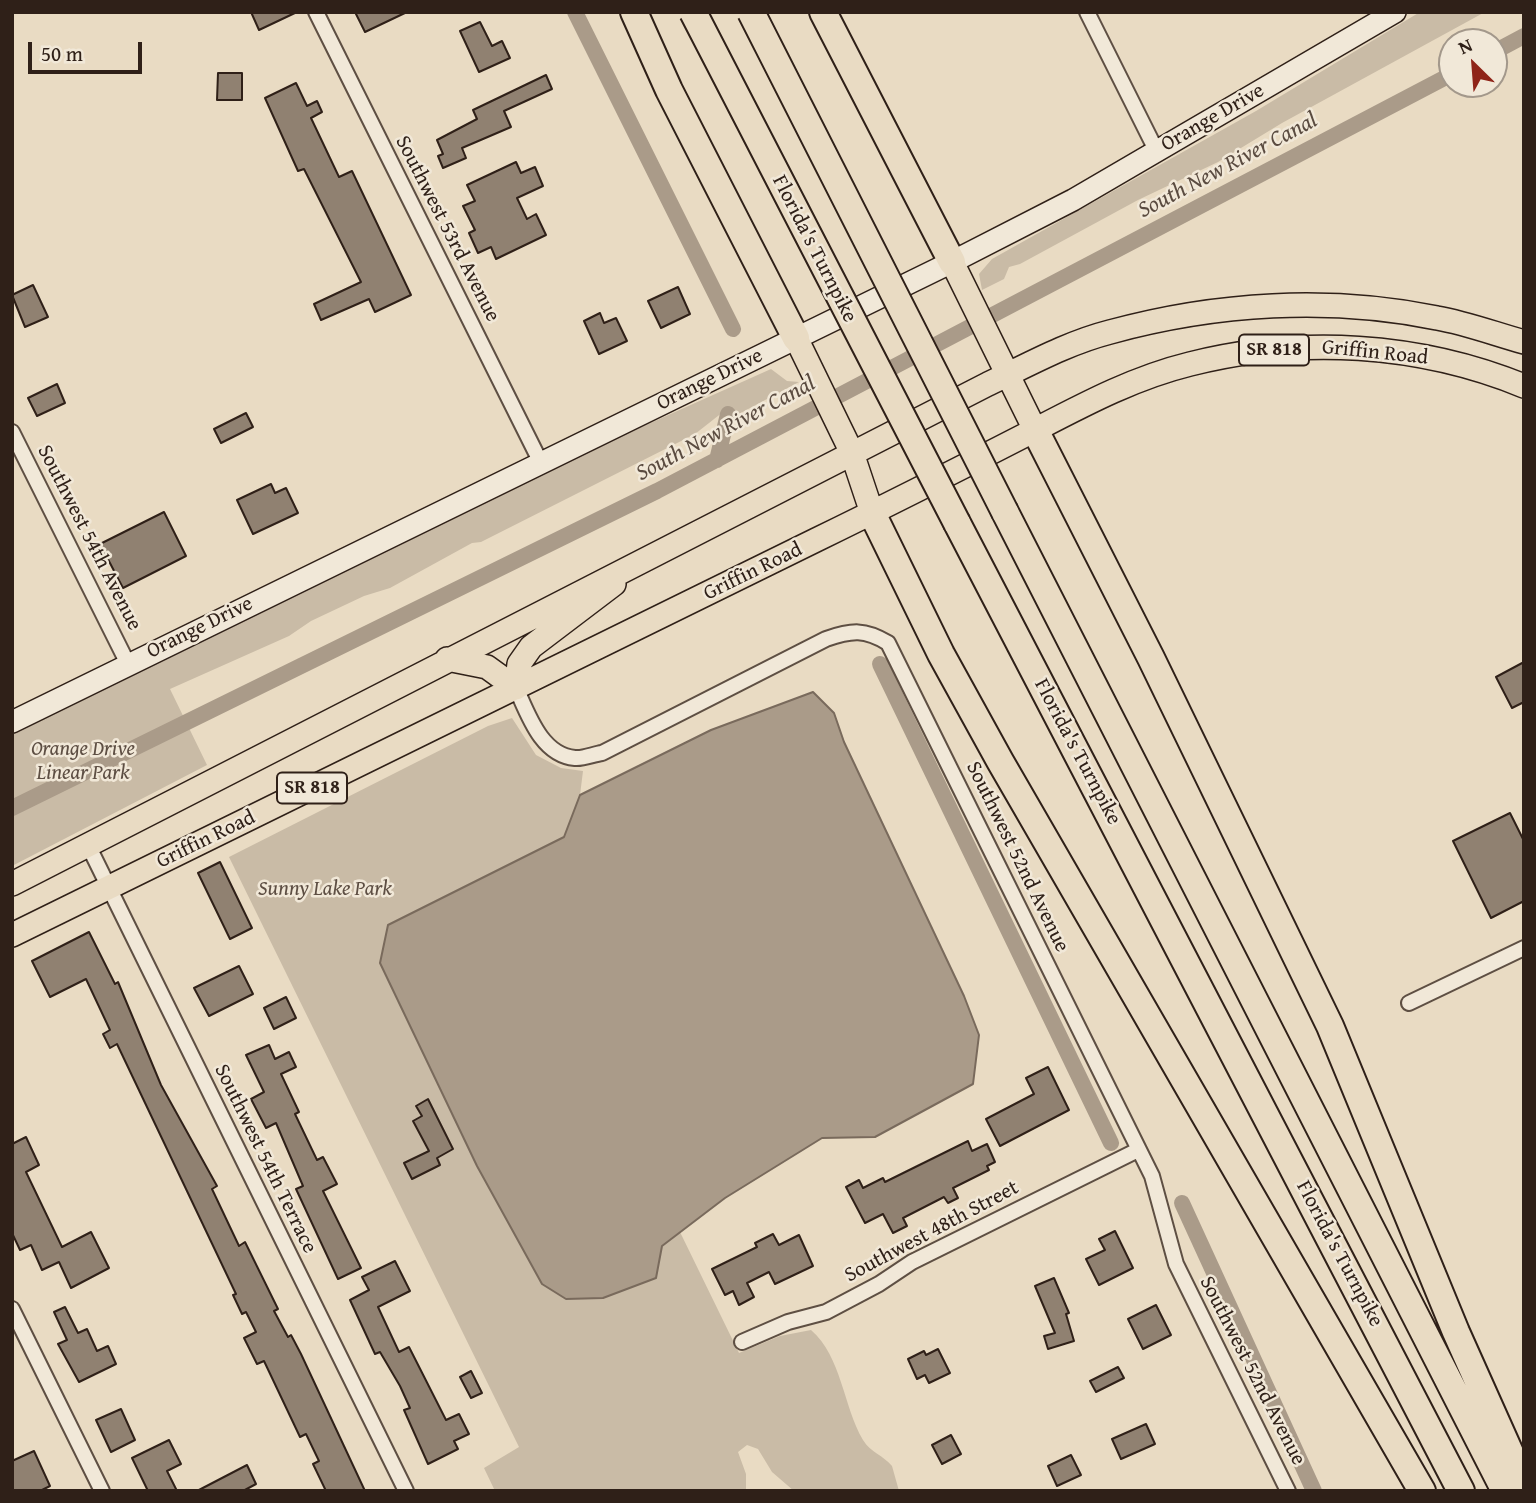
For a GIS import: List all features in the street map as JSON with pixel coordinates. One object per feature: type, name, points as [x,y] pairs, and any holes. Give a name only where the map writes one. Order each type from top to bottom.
[{"type":"highway","points":[[634,12],[669,90],[796,338]]},
{"type":"highway","name":"Florida's Turnpike","points":[[693,12],[1461,1491]]},
{"type":"highway","name":"Florida's Turnpike","points":[[751,12],[1505,1491]]},
{"type":"highway","points":[[822,12],[901,169],[952,262]]},
{"type":"highway","points":[[1035,430],[1151,659],[1330,1026],[1456,1332],[1524,1484]]},
{"type":"highway","points":[[872,513],[941,654],[1000,761],[1422,1491]]},
{"type":"main road","points":[[952,262],[998,349],[1035,430]]},
{"type":"main road","name":"Griffin Road","points":[[12,884],[852,453],[1054,352],[1109,332],[1220,308],[1329,304],[1437,318],[1524,342]]},
{"type":"main road","points":[[796,338],[852,453],[872,513]]},
{"type":"main road","name":"Griffin Road","points":[[12,935],[1142,378],[1202,361],[1269,350],[1309,347],[1371,349],[1459,363],[1524,386]]},
{"type":"main road","points":[[447,659],[486,667],[516,688],[519,664],[531,647],[564,625],[651,555]]},
{"type":"street","name":"Southwest 53rd Avenue","points":[[316,12],[541,463]]},
{"type":"street","points":[[1087,12],[1157,152]]},
{"type":"street","name":"Orange Drive","points":[[12,722],[952,262],[1073,200],[1395,12]]},
{"type":"street","name":"Southwest 54th Avenue","points":[[12,432],[128,664]]},
{"type":"street","name":"Southwest 52nd Avenue","points":[[516,688],[533,727],[554,751],[575,759],[602,753],[826,639],[850,631],[860,631],[869,632],[888,643],[1152,1176],[1176,1264],[1288,1491]]},
{"type":"street","name":"Southwest 54th Terrace","points":[[88,845],[406,1491]]},
{"type":"street","points":[[1409,1003],[1524,948]]},
{"type":"street","name":"Southwest 48th Street","points":[[742,1342],[788,1322],[826,1312],[879,1284],[912,1262],[1138,1150]]},
{"type":"street","points":[[12,1309],[102,1491]]},
{"type":"green space","points":[[1420,12],[1485,12],[1456,28],[1438,28],[1438,38],[1282,123],[1218,162],[1138,200],[1020,264],[1009,267],[1004,279],[982,290],[979,274],[992,259],[1256,111]]},
{"type":"green space","name":"Orange Drive Linear Park","points":[[771,369],[787,381],[799,382],[735,416],[723,412],[695,434],[481,542],[472,543],[390,588],[364,596],[311,621],[289,636],[170,689],[207,765],[12,866],[12,730],[588,451]]},
{"type":"green space","name":"Sunny Lake Park","points":[[512,718],[536,755],[561,768],[583,771],[580,795],[564,837],[389,925],[380,963],[477,1166],[566,1299],[603,1298],[655,1278],[661,1247],[680,1232],[739,1353],[780,1336],[811,1330],[821,1341],[836,1368],[863,1440],[892,1466],[899,1491],[794,1491],[772,1472],[758,1449],[747,1445],[738,1452],[746,1474],[746,1491],[495,1491],[484,1468],[519,1447],[229,857],[488,726]]},
{"type":"shaded area","points":[[813,692],[834,713],[844,742],[964,996],[979,1035],[973,1084],[875,1137],[822,1138],[725,1198],[662,1246],[656,1278],[603,1298],[566,1299],[542,1284],[477,1166],[380,963],[388,925],[564,837],[580,795],[711,730]]},
{"type":"building","points":[[251,12],[297,12],[259,30]]},
{"type":"building","points":[[355,12],[407,12],[365,32]]},
{"type":"building","points":[[480,22],[492,46],[502,41],[510,58],[479,72],[460,31]]},
{"type":"building","points":[[218,73],[242,73],[242,100],[217,100]]},
{"type":"building","points":[[546,75],[552,89],[504,111],[511,127],[462,148],[466,158],[443,168],[438,156],[443,154],[437,140],[477,119],[473,110]]},
{"type":"building","points":[[296,83],[307,106],[317,101],[322,112],[311,118],[339,177],[352,171],[411,295],[375,312],[369,299],[321,320],[314,304],[361,282],[304,169],[298,171],[265,98]]},
{"type":"building","points":[[516,162],[521,173],[535,167],[543,186],[517,198],[527,219],[536,214],[546,235],[496,259],[491,247],[478,253],[469,233],[475,230],[463,206],[475,201],[467,185]]},
{"type":"building","points":[[33,285],[48,317],[25,327],[12,295]]},
{"type":"building","points":[[678,287],[690,314],[661,328],[648,301]]},
{"type":"building","points":[[600,313],[604,323],[616,318],[627,341],[599,354],[584,321]]},
{"type":"building","points":[[57,384],[65,403],[37,416],[28,398]]},
{"type":"building","points":[[246,413],[253,427],[221,443],[214,429]]},
{"type":"building","points":[[271,484],[275,493],[286,488],[298,513],[253,534],[237,500]]},
{"type":"building","points":[[164,512],[186,556],[123,588],[100,544]]},
{"type":"building","points":[[1524,662],[1524,702],[1512,708],[1496,677]]},
{"type":"building","points":[[1510,813],[1524,841],[1524,901],[1491,918],[1453,841]]},
{"type":"building","points":[[220,862],[252,928],[230,939],[198,873]]},
{"type":"building","points":[[89,932],[115,984],[118,982],[161,1085],[217,1186],[212,1189],[239,1246],[245,1242],[278,1309],[274,1311],[301,1354],[365,1491],[326,1491],[313,1464],[319,1461],[306,1434],[300,1437],[264,1361],[257,1364],[244,1338],[256,1332],[246,1312],[242,1314],[233,1295],[236,1294],[117,1044],[110,1048],[103,1034],[110,1030],[86,979],[50,997],[32,961]]},
{"type":"building","points":[[239,966],[253,994],[209,1016],[194,988]]},
{"type":"building","points":[[286,997],[296,1018],[274,1029],[264,1008]]},
{"type":"building","points":[[269,1045],[275,1059],[289,1052],[296,1067],[281,1074],[299,1112],[295,1114],[317,1160],[323,1157],[337,1184],[323,1191],[361,1268],[338,1279],[296,1189],[303,1186],[276,1123],[266,1128],[251,1099],[264,1092],[246,1055]]},
{"type":"building","points":[[1048,1067],[1069,1110],[1000,1146],[986,1119],[1034,1094],[1026,1078]]},
{"type":"building","points":[[428,1099],[453,1149],[437,1158],[440,1165],[412,1179],[404,1163],[429,1151],[413,1121],[422,1116],[416,1106]]},
{"type":"building","points":[[26,1137],[39,1165],[26,1172],[62,1247],[91,1232],[109,1268],[71,1288],[59,1262],[42,1270],[31,1245],[20,1250],[12,1233],[12,1144]]},
{"type":"building","points":[[968,1141],[972,1151],[987,1144],[995,1162],[987,1166],[989,1170],[953,1188],[958,1198],[948,1203],[944,1197],[903,1218],[907,1226],[893,1233],[883,1214],[865,1223],[846,1187],[859,1180],[863,1188],[883,1178],[885,1182]]},
{"type":"building","points":[[1115,1231],[1133,1268],[1099,1285],[1086,1259],[1105,1250],[1099,1239]]},
{"type":"building","points":[[773,1234],[779,1245],[799,1235],[813,1266],[775,1284],[769,1272],[747,1283],[754,1297],[739,1305],[733,1291],[725,1295],[712,1269],[757,1247],[755,1243]]},
{"type":"building","points":[[395,1261],[410,1291],[378,1307],[399,1352],[409,1347],[446,1420],[459,1414],[469,1434],[454,1441],[458,1449],[428,1464],[404,1410],[410,1408],[400,1386],[380,1352],[375,1354],[350,1300],[369,1290],[362,1277]]},
{"type":"building","points":[[1054,1278],[1069,1313],[1066,1314],[1074,1341],[1048,1349],[1044,1336],[1055,1333],[1035,1286]]},
{"type":"building","points":[[1156,1305],[1171,1335],[1143,1349],[1128,1319]]},
{"type":"building","points":[[65,1307],[78,1333],[87,1329],[97,1351],[108,1346],[116,1364],[79,1382],[58,1344],[67,1340],[54,1312]]},
{"type":"building","points":[[938,1349],[950,1373],[929,1383],[925,1375],[917,1379],[908,1359],[924,1351],[926,1355]]},
{"type":"building","points":[[1118,1367],[1124,1378],[1096,1392],[1090,1381]]},
{"type":"building","points":[[471,1371],[482,1393],[471,1398],[460,1377]]},
{"type":"building","points":[[121,1409],[135,1440],[111,1452],[96,1420]]},
{"type":"building","points":[[1146,1424],[1155,1444],[1121,1459],[1112,1439]]},
{"type":"building","points":[[951,1435],[961,1454],[942,1464],[932,1445]]},
{"type":"building","points":[[169,1440],[181,1464],[167,1471],[177,1491],[148,1491],[132,1458]]},
{"type":"building","points":[[34,1451],[50,1486],[40,1491],[12,1491],[12,1461]]},
{"type":"building","points":[[1071,1455],[1081,1475],[1057,1486],[1048,1466]]},
{"type":"building","points":[[247,1465],[256,1484],[243,1491],[197,1491]]},
{"type":"waterway","points":[[575,12],[733,329]]},
{"type":"waterway","name":"South New River Canal","points":[[1508,45],[1524,36]]},
{"type":"waterway","name":"South New River Canal","points":[[12,808],[657,491],[1438,81]]},
{"type":"waterway","points":[[717,460],[728,414]]},
{"type":"waterway","points":[[880,664],[1111,1143]]},
{"type":"waterway","points":[[1182,1203],[1314,1491]]}]
